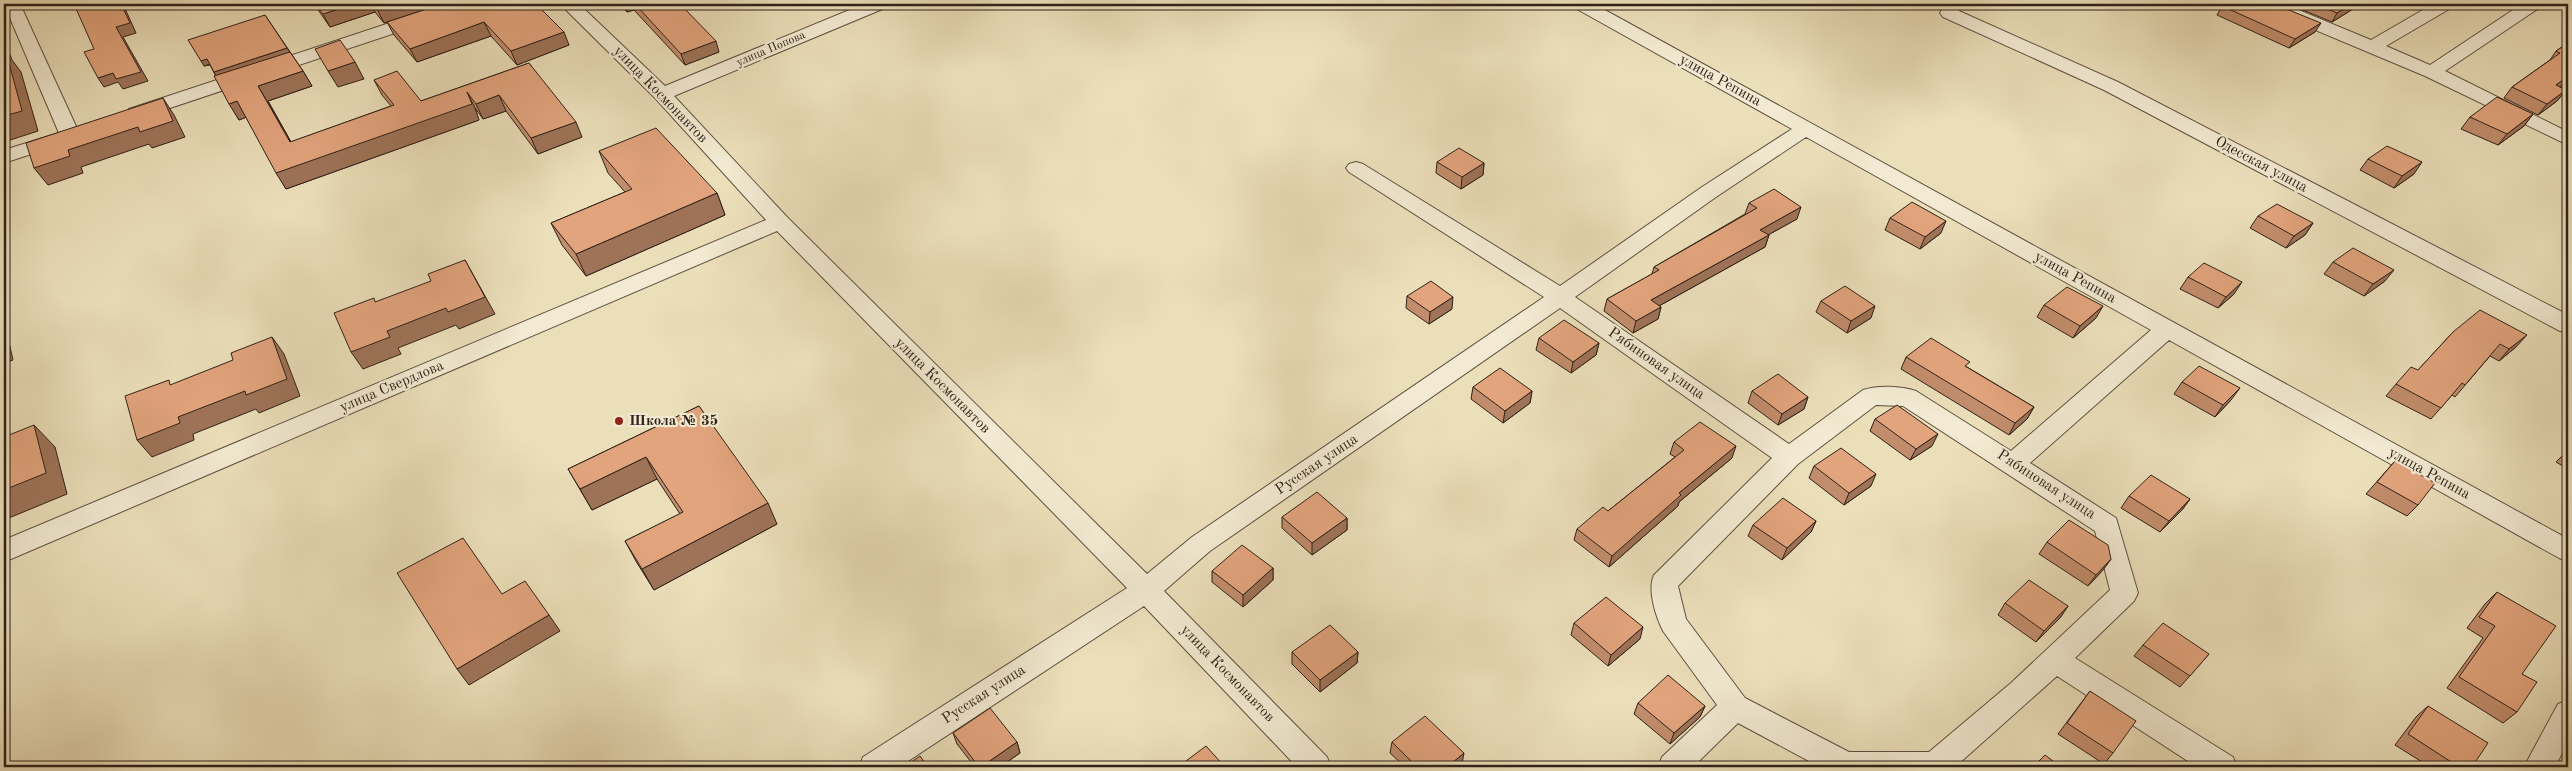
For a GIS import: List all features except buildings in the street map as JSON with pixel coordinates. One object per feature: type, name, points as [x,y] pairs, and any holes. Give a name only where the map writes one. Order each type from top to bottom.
[{"type":"street","points":[[11,4],[70,135]]},
{"type":"street","points":[[116,120],[464,4]]},
{"type":"street","name":"улица Космонавтов","points":[[569,4],[662,94],[780,222],[1146,590],[1316,767]]},
{"type":"street","name":"улица Попова","points":[[662,94],[879,4]]},
{"type":"street","name":"улица Репина","points":[[1581,4],[2568,551]]},
{"type":"street","points":[[2269,4],[2432,72],[2568,140]]},
{"type":"street","points":[[2372,47],[2445,4]]},
{"type":"street","points":[[2432,72],[2533,4]]},
{"type":"street","name":"Одесская улица","points":[[1951,8],[2111,86],[2568,325]]},
{"type":"street","points":[[4,157],[89,129]]},
{"type":"street","name":"Русская улица","points":[[874,767],[1146,590],[1201,544],[1560,298],[1709,192],[1806,129]]},
{"type":"street","points":[[1356,168],[1560,298]]},
{"type":"street","name":"улица Свердлова","points":[[4,551],[780,222]]},
{"type":"street","name":"Рябиновая улица","points":[[1560,298],[1789,457],[1871,396],[1908,397],[2107,525],[2124,593],[2022,692],[1935,766],[1846,766],[1735,707]]},
{"type":"street","points":[[2012,464],[2167,329]]},
{"type":"street","points":[[1673,767],[1735,707],[1673,623],[1664,583],[1789,457]]},
{"type":"street","points":[[2055,660],[2222,767]]},
{"type":"street","points":[[2539,767],[2568,713]]},
{"type":"place","name":"Школа № 35","points":[[619,421]]}]
